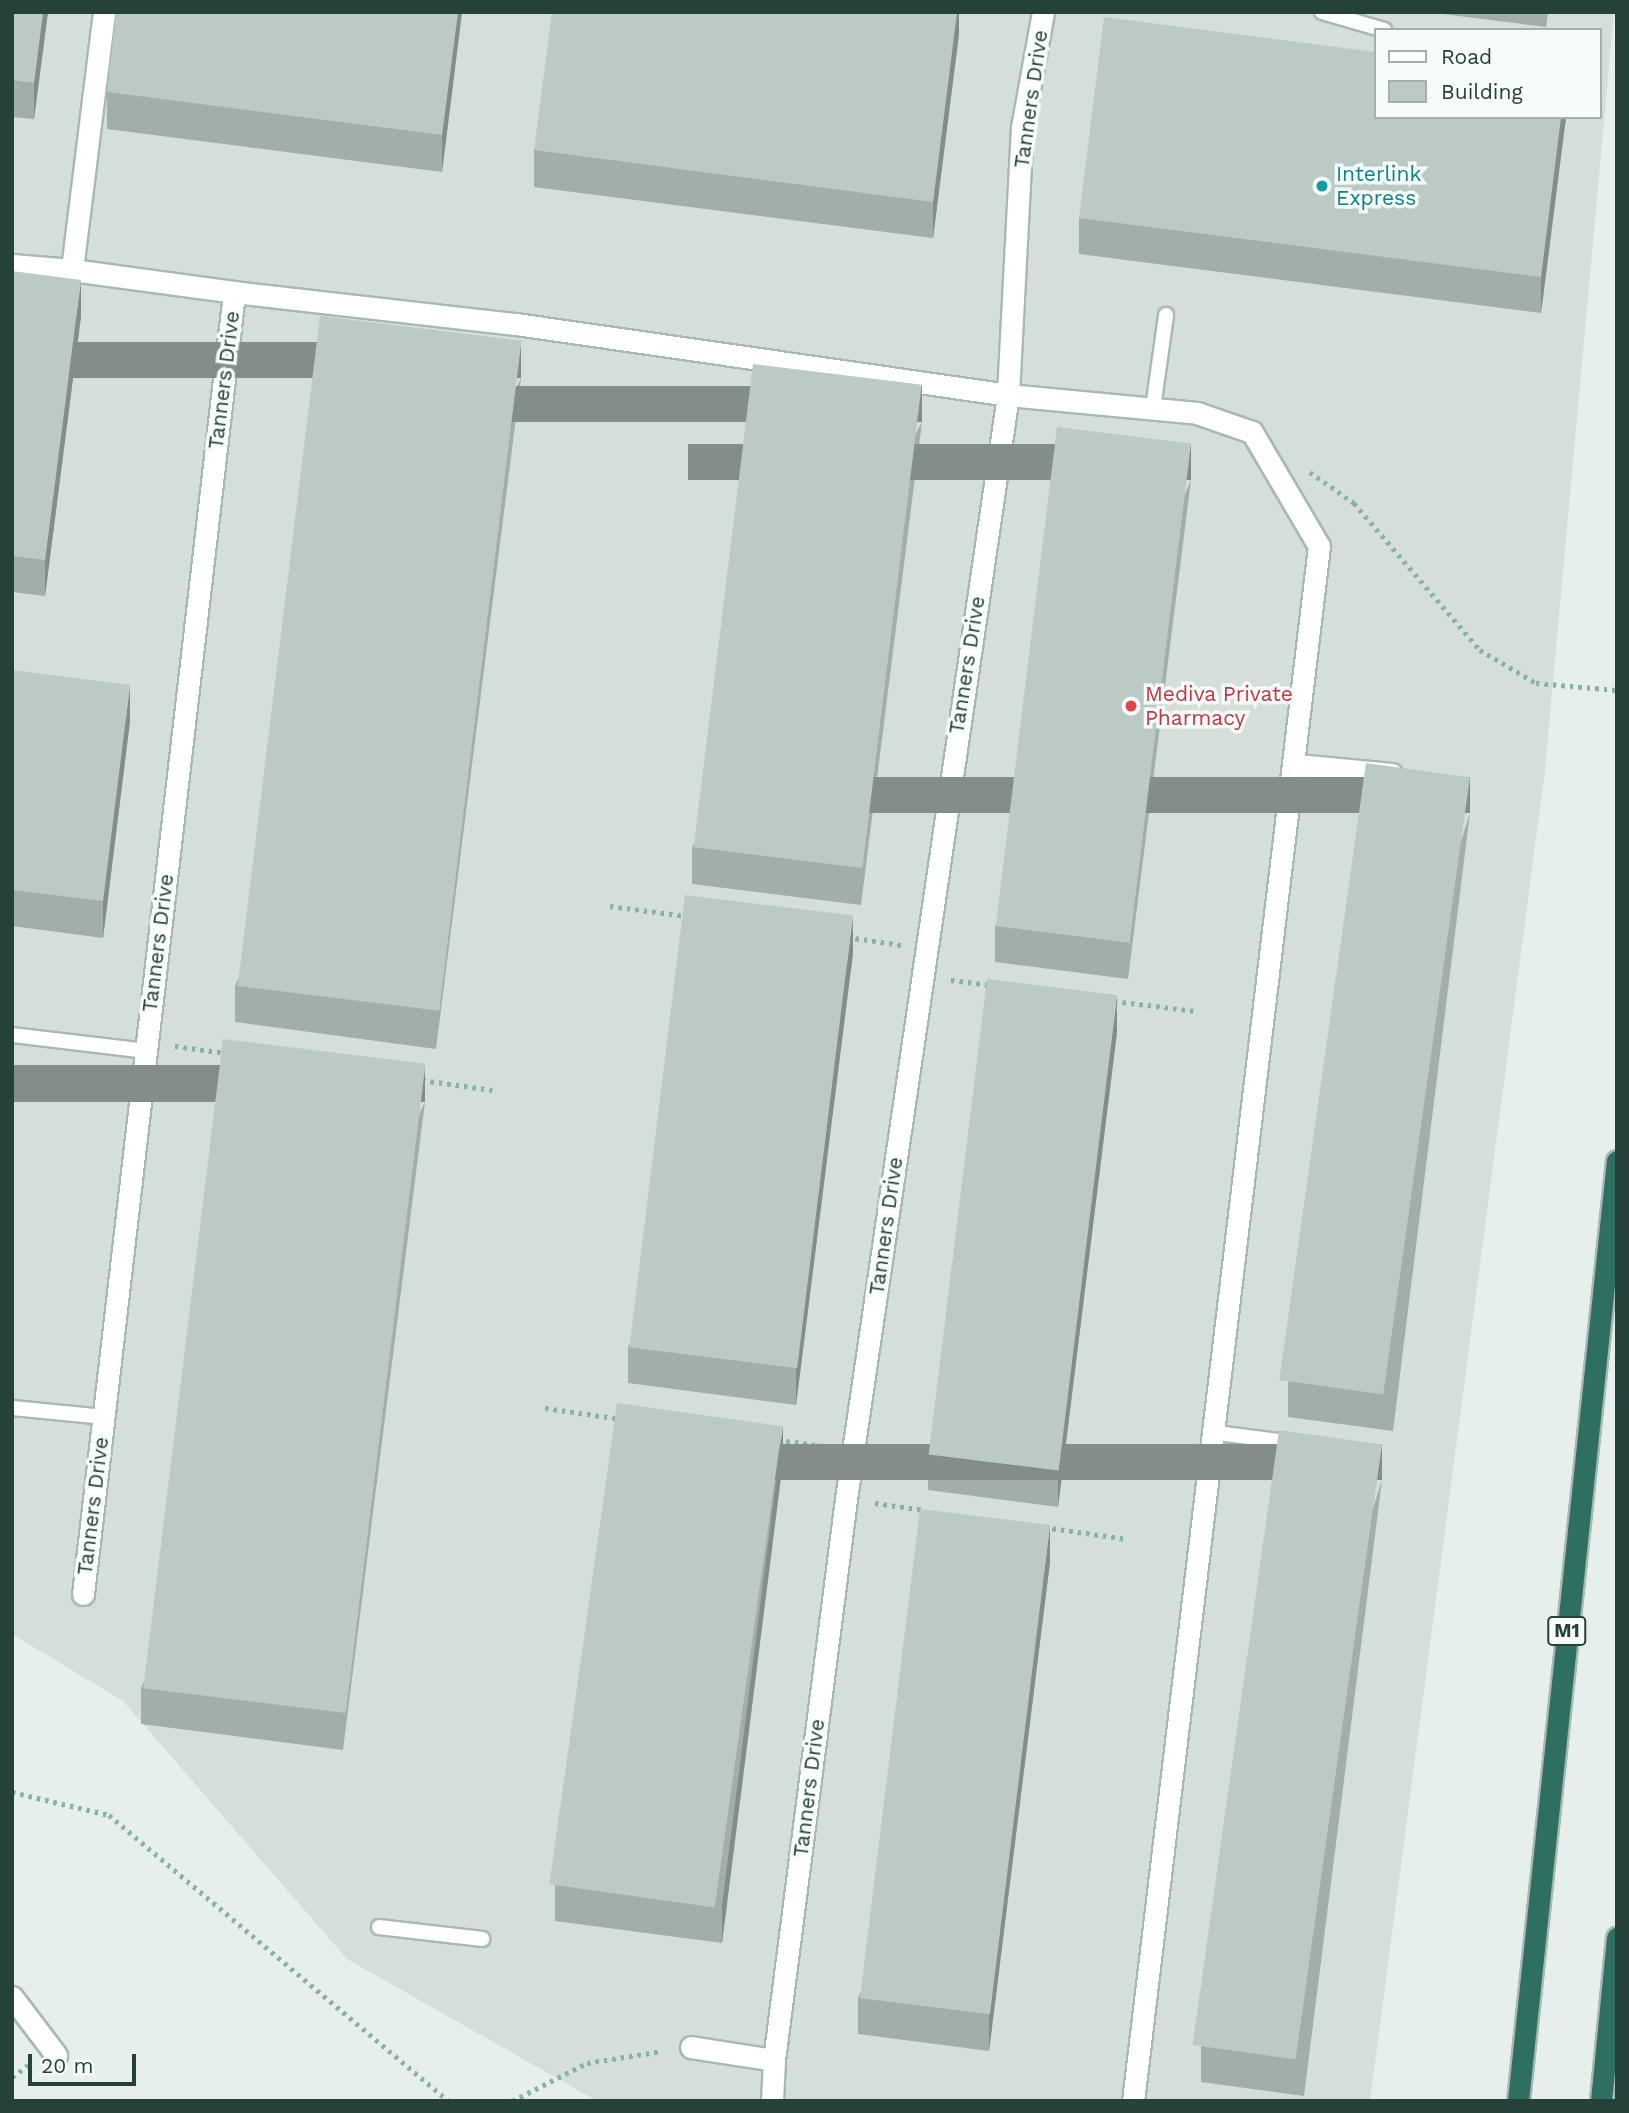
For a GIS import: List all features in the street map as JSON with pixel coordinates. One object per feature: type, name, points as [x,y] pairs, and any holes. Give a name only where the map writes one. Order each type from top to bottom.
[{"type":"highway","name":"M1","points":[[1518,2101],[1617,1161]]},
{"type":"highway","points":[[1601,2101],[1617,1938]]},
{"type":"street","points":[[72,270],[104,12]]},
{"type":"street","name":"Tanners Drive","points":[[772,2101],[774,2060],[846,1499],[1008,395],[1022,127],[1043,12]]},
{"type":"street","name":"Tanners Drive","points":[[12,265],[516,324],[1008,395],[1197,412],[1252,432],[1318,546],[1297,765],[1210,1433],[1133,2101]]},
{"type":"street","name":"Tanners Drive","points":[[83,1594],[234,292]]},
{"type":"street","points":[[1297,765],[1414,776]]},
{"type":"street","points":[[12,1997],[56,2055]]},
{"type":"street","points":[[691,2047],[774,2060]]},
{"type":"lane","points":[[1322,12],[1377,28]]},
{"type":"lane","points":[[1153,408],[1166,315]]},
{"type":"lane","points":[[12,1035],[146,1046]]},
{"type":"lane","points":[[12,1408],[103,1417]]},
{"type":"lane","points":[[1210,1433],[1318,1446]]},
{"type":"lane","points":[[379,1927],[482,1940]]},
{"type":"path","points":[[1297,463],[1354,503],[1480,650],[1536,683],[1617,690]]},
{"type":"path","points":[[610,906],[692,917]]},
{"type":"path","points":[[843,937],[925,948]]},
{"type":"path","points":[[922,976],[1004,987]]},
{"type":"path","points":[[1100,999],[1196,1011]]},
{"type":"path","points":[[146,1046],[230,1054]]},
{"type":"path","points":[[409,1079],[492,1090]]},
{"type":"path","points":[[545,1408],[625,1419]]},
{"type":"path","points":[[772,1439],[853,1450]]},
{"type":"path","points":[[846,1499],[939,1512]]},
{"type":"path","points":[[1033,1526],[1127,1539]]},
{"type":"path","points":[[12,1792],[109,1815],[449,2101]]},
{"type":"path","points":[[512,2101],[587,2063],[691,2047]]},
{"type":"shaded area","points":[[12,12],[1614,12],[1545,770],[1370,2101],[597,2101],[347,1959],[123,1701],[12,1634]]},
{"type":"building","points":[[12,12],[43,12],[34,83],[12,80]]},
{"type":"building","points":[[116,12],[458,12],[442,135],[107,92]]},
{"type":"building","points":[[552,12],[957,12],[933,202],[534,150]]},
{"type":"building","name":"Interlink Express","points":[[1104,17],[1374,52],[1374,119],[1561,119],[1541,277],[1079,218]]},
{"type":"building","points":[[12,271],[81,280],[45,560],[12,556]]},
{"type":"building","points":[[320,316],[521,341],[439,1011],[238,986]]},
{"type":"building","points":[[753,364],[922,385],[862,868],[694,847]]},
{"type":"building","points":[[1057,427],[1191,443],[1130,943],[996,926]]},
{"type":"building","points":[[12,670],[130,685],[103,901],[12,890]]},
{"type":"building","points":[[1366,763],[1470,778],[1383,1395],[1279,1380]]},
{"type":"building","points":[[685,895],[853,916],[797,1368],[629,1348]]},
{"type":"building","points":[[987,979],[1117,995],[1059,1470],[929,1454]]},
{"type":"building","points":[[223,1039],[425,1064],[346,1713],[143,1688]]},
{"type":"building","points":[[617,1403],[782,1426],[715,1908],[549,1884]]},
{"type":"building","points":[[1279,1430],[1382,1444],[1296,2059],[1193,2045]]},
{"type":"building","points":[[920,1509],[1050,1525],[990,2014],[860,1998]]},
{"type":"place","name":"Interlink Express","points":[[1322,186]]},
{"type":"place","name":"Mediva Private Pharmacy","points":[[1131,706]]}]
